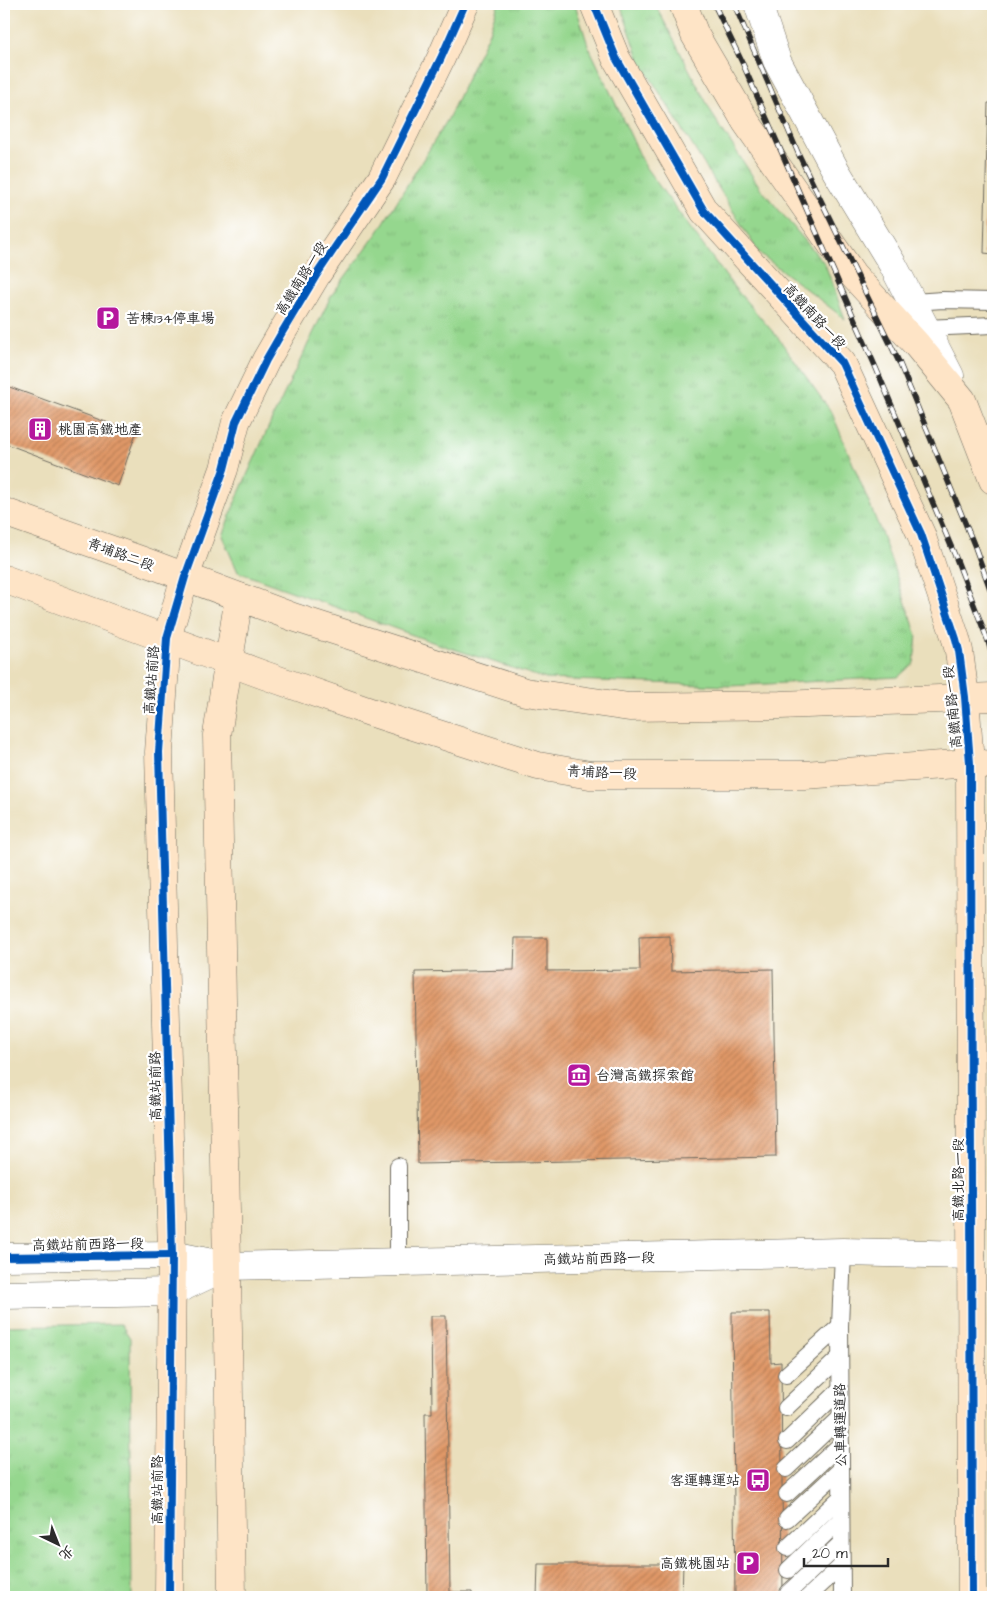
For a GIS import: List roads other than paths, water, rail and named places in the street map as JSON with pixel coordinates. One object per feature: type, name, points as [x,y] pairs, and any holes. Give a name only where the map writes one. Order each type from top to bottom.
[{"type":"street","name":"高鐵南路一段","points":[[185,577],[224,469],[236,422],[266,360],[317,274],[382,178],[442,58],[465,4]]},
{"type":"street","name":"高鐵南路一段","points":[[594,4],[616,58],[704,211],[842,363],[921,534],[959,651],[965,697],[982,764]]},
{"type":"street","points":[[683,4],[695,35],[746,122],[852,275],[916,345],[962,400]]},
{"type":"street","points":[[758,4],[777,61],[836,171],[893,265],[913,302],[962,400],[993,480]]},
{"type":"street","name":"青埔路二段","points":[[4,512],[238,597]]},
{"type":"street","name":"高鐵站前路","points":[[168,1597],[172,1255],[159,752],[167,638],[185,577]]},
{"type":"street","points":[[4,579],[228,662]]},
{"type":"street","points":[[232,1597],[228,1266],[217,735],[238,597],[293,617],[525,692],[629,707],[780,705],[993,697]]},
{"type":"street","name":"青埔路一段","points":[[228,662],[373,713],[538,766],[590,774],[804,775],[982,764]]},
{"type":"street","name":"高鐵北路一段","points":[[972,1597],[971,1255],[982,764]]},
{"type":"street","name":"高鐵站前西路一段","points":[[4,1258],[172,1255],[228,1266],[843,1252],[971,1255]]},
{"type":"street","name":"高鐵站前西路一段","points":[[4,1295],[172,1292],[228,1266]]},
{"type":"lane","points":[[913,302],[993,300]]},
{"type":"lane","points":[[925,328],[993,326]]},
{"type":"lane","points":[[398,1166],[398,1262]]},
{"type":"lane","name":"公車轉運道路","points":[[839,1595],[842,1566],[840,1326],[843,1252]]},
{"type":"lane","points":[[786,1375],[840,1326]]},
{"type":"lane","points":[[786,1408],[840,1358]]},
{"type":"lane","points":[[787,1441],[840,1390]]},
{"type":"lane","points":[[786,1469],[840,1418]]},
{"type":"lane","points":[[786,1494],[841,1444]]},
{"type":"lane","points":[[787,1519],[841,1469]]},
{"type":"lane","points":[[788,1548],[841,1497]]},
{"type":"lane","points":[[788,1570],[841,1519]]},
{"type":"lane","points":[[788,1593],[841,1543]]},
{"type":"lane","points":[[808,1597],[842,1566]]},
{"type":"railway","points":[[714,4],[742,62],[876,368],[956,558],[993,659]]},
{"type":"railway","points":[[734,4],[799,155],[899,362],[975,547],[993,597]]},
{"type":"place","name":"苦楝134停車場","points":[[108,318]]},
{"type":"place","name":"桃園高鐵地產","points":[[40,429]]},
{"type":"place","name":"台灣高鐵探索館","points":[[579,1075]]},
{"type":"place","name":"客運轉運站","points":[[758,1480]]},
{"type":"place","name":"高鐵桃園站","points":[[748,1563]]}]
